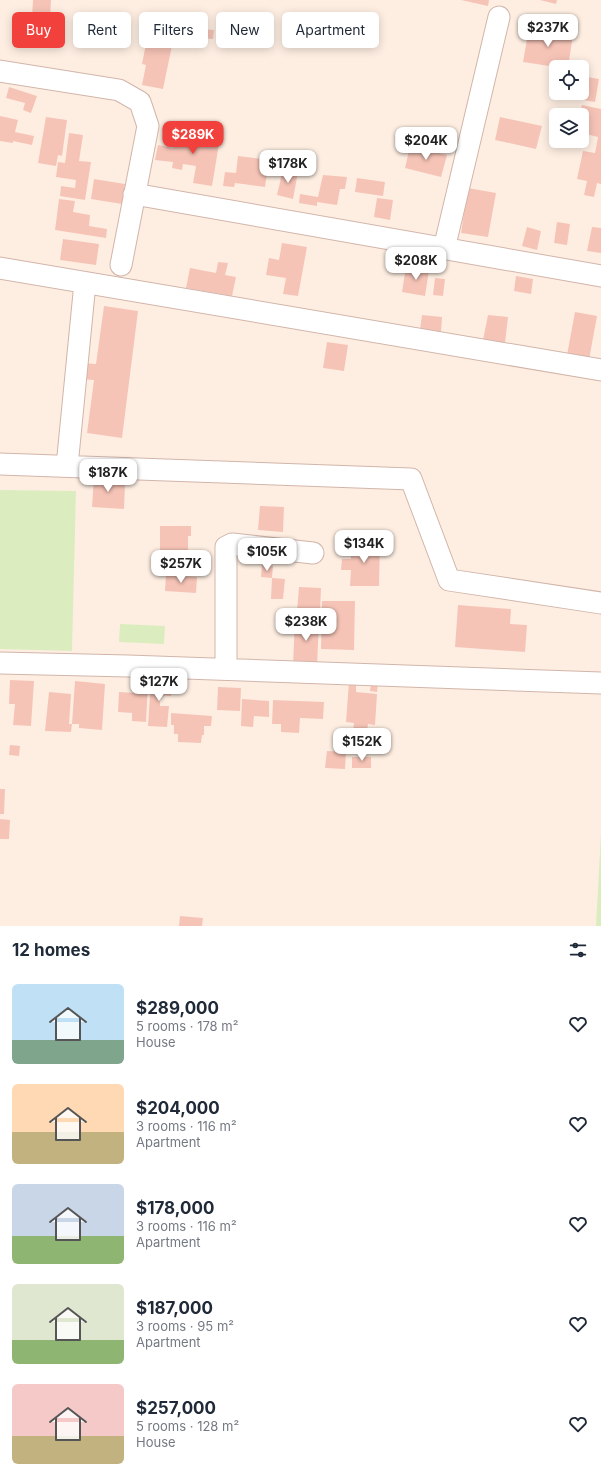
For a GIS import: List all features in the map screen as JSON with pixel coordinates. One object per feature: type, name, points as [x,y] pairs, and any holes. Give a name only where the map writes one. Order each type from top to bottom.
[{"type":"street","points":[[444,249],[499,17]]},
{"type":"street","points":[[0,71],[119,90],[140,102],[148,126],[121,265]]},
{"type":"street","points":[[134,194],[601,276]]},
{"type":"street","points":[[0,268],[601,370]]},
{"type":"street","points":[[67,466],[85,283]]},
{"type":"street","points":[[0,464],[411,479],[449,580],[601,603]]},
{"type":"street","points":[[226,669],[226,547],[232,544],[313,553]]},
{"type":"street","points":[[0,663],[226,669],[601,683]]},
{"type":"green space","points":[[0,490],[76,491],[72,651],[0,649]]},
{"type":"green space","points":[[120,624],[165,626],[164,644],[119,642]]},
{"type":"green space","points":[[601,833],[601,926],[596,926]]},
{"type":"building","points":[[33,0],[51,0],[50,12],[32,12]]},
{"type":"building","points":[[461,0],[489,0],[488,6]]},
{"type":"building","points":[[540,0],[557,0],[556,4]]},
{"type":"building","points":[[529,28],[573,35],[569,60],[549,60],[549,66],[523,62]]},
{"type":"building","points":[[208,30],[214,30],[213,39],[208,39]]},
{"type":"building","points":[[145,48],[172,48],[163,89],[142,85],[146,65],[142,64]]},
{"type":"building","points":[[589,77],[599,79],[595,102],[584,100],[589,100]]},
{"type":"building","points":[[9,87],[37,96],[31,113],[23,110],[25,103],[6,98]]},
{"type":"building","points":[[582,105],[601,109],[601,184],[597,183],[594,197],[584,195],[587,181],[577,179],[583,151],[595,153],[598,137],[589,135],[589,108],[581,108]]},
{"type":"building","points":[[0,116],[18,120],[15,132],[34,136],[32,145],[13,141],[13,143],[0,141]]},
{"type":"building","points":[[46,117],[67,120],[62,156],[58,155],[56,166],[38,163]]},
{"type":"building","points":[[500,117],[542,126],[536,149],[495,140]]},
{"type":"building","points":[[176,131],[220,138],[212,186],[193,183],[196,166],[183,164],[182,170],[172,168],[173,162],[155,160],[158,145],[173,148]]},
{"type":"building","points":[[69,133],[83,135],[79,161],[91,162],[85,200],[60,196],[61,186],[75,188],[76,180],[56,177],[58,162],[65,163]]},
{"type":"building","points":[[410,146],[447,155],[441,177],[405,168]]},
{"type":"building","points":[[238,156],[269,160],[265,187],[235,183],[234,187],[223,186],[225,172],[236,173]]},
{"type":"building","points":[[283,169],[298,172],[293,199],[277,195]]},
{"type":"building","points":[[323,175],[347,177],[345,189],[340,189],[337,205],[317,202],[317,206],[299,203],[300,194],[318,197]]},
{"type":"building","points":[[357,178],[385,182],[383,196],[355,192]]},
{"type":"building","points":[[94,179],[125,184],[122,204],[91,199]]},
{"type":"building","points":[[468,188],[496,193],[488,237],[461,233]]},
{"type":"building","points":[[377,198],[393,200],[390,220],[374,217]]},
{"type":"building","points":[[59,199],[75,201],[73,212],[90,215],[89,226],[107,229],[106,238],[55,230]]},
{"type":"building","points":[[557,222],[570,224],[567,245],[554,243]]},
{"type":"building","points":[[527,227],[541,231],[537,250],[522,246]]},
{"type":"building","points":[[592,227],[601,228],[601,253],[587,251]]},
{"type":"building","points":[[63,239],[99,244],[96,265],[60,260]]},
{"type":"building","points":[[282,243],[307,247],[298,296],[283,294],[286,278],[266,275],[269,258],[279,260]]},
{"type":"building","points":[[218,262],[228,263],[225,275],[236,277],[232,296],[186,288],[190,268],[216,273]]},
{"type":"building","points":[[406,267],[429,270],[425,296],[402,292]]},
{"type":"building","points":[[516,276],[533,279],[531,294],[514,291]]},
{"type":"building","points":[[435,278],[445,279],[443,296],[433,295]]},
{"type":"building","points":[[104,306],[138,311],[122,438],[87,433],[94,380],[81,379],[83,363],[96,364]]},
{"type":"building","points":[[575,312],[597,316],[589,360],[567,355]]},
{"type":"building","points":[[422,315],[442,317],[441,332],[420,330]]},
{"type":"building","points":[[488,315],[508,317],[505,343],[483,340]]},
{"type":"building","points":[[327,342],[348,345],[344,371],[323,368]]},
{"type":"building","points":[[94,476],[119,477],[118,484],[125,485],[124,509],[92,507]]},
{"type":"building","points":[[260,506],[284,507],[283,532],[258,530]]},
{"type":"building","points":[[160,526],[191,526],[191,536],[188,536],[188,558],[160,558]]},
{"type":"building","points":[[351,541],[380,541],[379,586],[350,586],[351,570],[341,570],[342,559],[351,559]]},
{"type":"building","points":[[262,565],[273,566],[272,578],[261,577]]},
{"type":"building","points":[[166,575],[197,577],[196,593],[165,591]]},
{"type":"building","points":[[272,578],[285,579],[283,599],[271,599]]},
{"type":"building","points":[[299,587],[321,588],[320,612],[297,611]]},
{"type":"building","points":[[322,601],[355,601],[354,650],[321,649]]},
{"type":"building","points":[[458,605],[511,609],[510,624],[527,625],[525,652],[455,647]]},
{"type":"building","points":[[295,619],[319,620],[317,666],[293,665]]},
{"type":"building","points":[[151,678],[172,679],[171,696],[160,695],[160,706],[169,706],[167,727],[148,726]]},
{"type":"building","points":[[10,680],[34,681],[31,726],[13,725],[15,704],[9,704]]},
{"type":"building","points":[[75,681],[105,684],[102,730],[79,728],[79,724],[72,724]]},
{"type":"building","points":[[349,682],[365,683],[364,685],[356,685],[356,692],[377,694],[375,725],[368,724],[367,732],[353,731],[354,723],[346,722]]},
{"type":"building","points":[[371,683],[378,683],[377,692],[370,691]]},
{"type":"building","points":[[136,684],[148,685],[146,722],[132,721],[132,713],[118,712],[119,692],[136,693]]},
{"type":"building","points":[[218,687],[241,688],[240,711],[217,710]]},
{"type":"building","points":[[49,692],[71,694],[69,724],[72,724],[71,732],[45,731]]},
{"type":"building","points":[[242,699],[269,701],[269,717],[254,716],[253,727],[241,726]]},
{"type":"building","points":[[273,700],[324,702],[323,719],[300,718],[299,733],[281,732],[281,724],[272,724]]},
{"type":"building","points":[[171,713],[212,716],[211,726],[204,726],[204,735],[202,735],[201,743],[178,742],[178,734],[174,734],[174,725],[171,725]]},
{"type":"building","points":[[10,745],[20,746],[19,756],[9,755]]},
{"type":"building","points":[[327,751],[346,752],[345,769],[325,768]]},
{"type":"building","points":[[352,757],[371,757],[371,768],[352,768]]},
{"type":"building","points":[[0,789],[5,789],[4,814],[0,814]]},
{"type":"building","points":[[0,819],[10,820],[9,839],[0,839]]},
{"type":"building","points":[[180,916],[203,918],[202,926],[179,926]]}]
